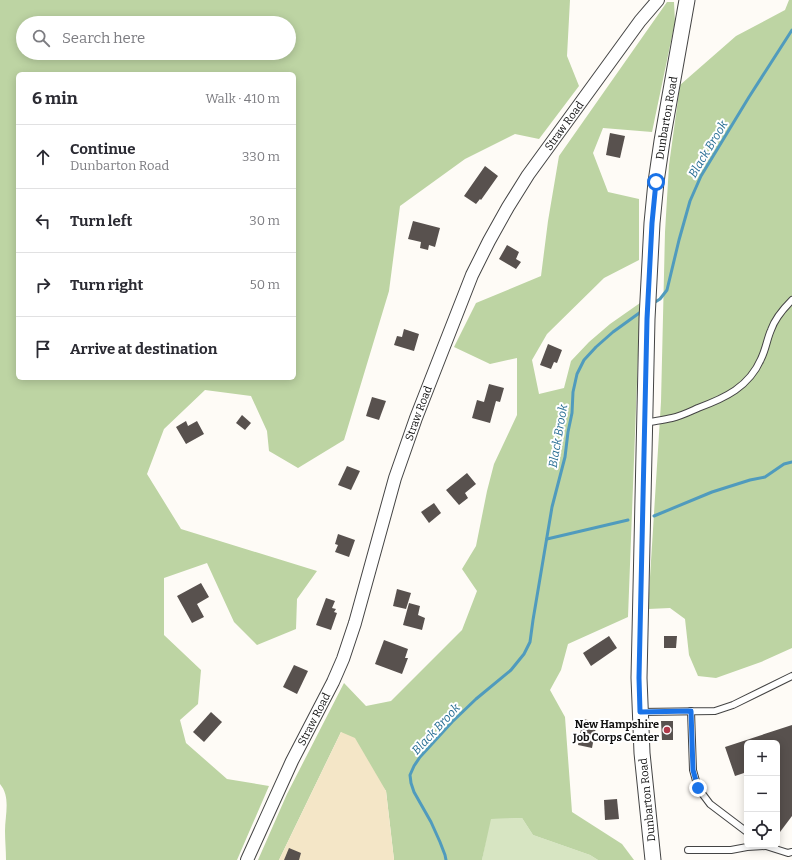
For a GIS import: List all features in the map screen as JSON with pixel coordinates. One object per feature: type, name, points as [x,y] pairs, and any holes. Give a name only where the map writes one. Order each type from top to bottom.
[{"type":"street","name":"Straw Road","points":[[247,860],[292,761],[343,659],[355,623],[395,478],[416,418],[472,275],[508,207],[528,175],[640,21],[658,0]]},
{"type":"street","name":"Dunbarton Road","points":[[653,860],[642,753],[639,678],[647,319],[652,223],[657,175],[687,0]]},
{"type":"lane","points":[[644,423],[673,418],[733,393],[745,383],[755,371],[761,360],[771,328],[785,307],[792,300]]},
{"type":"lane","points":[[640,712],[715,711],[733,705],[792,676]]},
{"type":"lane","points":[[691,711],[693,770],[698,788],[710,804],[744,830]]},
{"type":"lane","points":[[688,850],[731,850],[744,848]]},
{"type":"lane","points":[[772,848],[788,853],[792,852]]},
{"type":"green space","points":[[0,0],[570,0],[567,56],[579,86],[539,139],[515,134],[465,159],[400,206],[389,291],[344,440],[298,468],[269,451],[267,431],[251,396],[205,390],[164,429],[147,474],[181,529],[317,571],[297,599],[296,629],[257,645],[234,622],[207,563],[164,578],[164,635],[201,670],[198,704],[180,720],[186,743],[227,779],[269,786],[237,860],[6,860],[5,831],[7,806],[3,789],[0,784]]},
{"type":"green space","points":[[789,0],[792,0],[792,648],[761,662],[716,678],[698,676],[689,655],[685,619],[670,608],[648,609],[661,402],[665,232],[669,165],[680,85],[736,36],[785,10]]},
{"type":"green space","points":[[667,2],[674,2],[675,22],[652,132],[603,128],[593,153],[608,192],[639,199],[639,260],[604,278],[547,334],[532,360],[539,394],[564,388],[571,361],[589,342],[610,324],[640,303],[628,617],[568,644],[561,670],[550,690],[565,717],[572,812],[622,844],[634,860],[598,860],[590,855],[533,835],[522,818],[491,819],[482,860],[394,860],[386,791],[341,732],[279,860],[258,860],[287,794],[344,683],[366,706],[391,701],[462,630],[477,591],[462,569],[476,546],[494,464],[517,415],[517,358],[490,364],[454,347],[476,303],[541,276],[548,221],[559,156]]},
{"type":"green space","points":[[522,818],[533,835],[590,855],[598,860],[482,860],[490,819]]},
{"type":"sand","points":[[341,732],[355,738],[386,791],[394,860],[279,860]]},
{"type":"building","points":[[610,133],[625,136],[620,158],[606,155]]},
{"type":"building","points":[[485,166],[498,176],[481,200],[480,199],[476,204],[464,196]]},
{"type":"building","points":[[413,221],[440,228],[435,247],[429,245],[428,250],[420,248],[421,242],[408,239]]},
{"type":"building","points":[[507,245],[519,252],[516,259],[521,262],[516,269],[499,259]]},
{"type":"building","points":[[404,329],[419,334],[414,351],[394,345],[397,336],[402,337]]},
{"type":"building","points":[[548,344],[562,350],[557,363],[554,362],[551,369],[540,365]]},
{"type":"building","points":[[489,384],[504,388],[500,402],[496,401],[490,423],[472,418],[477,400],[484,402]]},
{"type":"building","points":[[372,397],[386,401],[379,420],[366,416]]},
{"type":"building","points":[[242,415],[251,423],[245,430],[236,423]]},
{"type":"building","points":[[186,421],[188,426],[197,421],[204,434],[186,444],[176,427]]},
{"type":"building","points":[[347,466],[360,471],[351,490],[338,485]]},
{"type":"building","points":[[467,473],[476,484],[465,493],[468,498],[459,505],[446,490]]},
{"type":"building","points":[[434,503],[441,513],[429,523],[421,512]]},
{"type":"building","points":[[338,534],[355,540],[349,557],[335,552],[338,545],[335,544]]},
{"type":"building","points":[[201,583],[209,597],[197,604],[204,617],[192,623],[177,596]]},
{"type":"building","points":[[397,589],[411,593],[406,609],[393,606]]},
{"type":"building","points":[[326,598],[335,601],[332,608],[336,609],[334,612],[337,613],[331,630],[316,625]]},
{"type":"building","points":[[409,603],[420,606],[418,615],[425,618],[422,630],[403,625]]},
{"type":"building","points":[[609,636],[617,648],[591,666],[583,653]]},
{"type":"building","points":[[664,636],[677,636],[676,648],[664,648]]},
{"type":"building","points":[[384,640],[408,649],[405,658],[408,658],[402,674],[375,664]]},
{"type":"building","points":[[294,665],[308,671],[297,694],[283,687]]},
{"type":"building","points":[[211,712],[222,722],[204,742],[193,732]]},
{"type":"building","points":[[583,719],[597,722],[592,748],[578,745]]},
{"type":"building","name":"New Hampshire Job Corps Center","points":[[661,721],[673,721],[673,740],[662,740]]},
{"type":"building","points":[[792,725],[792,816],[780,832],[780,740],[746,740]]},
{"type":"building","points":[[744,741],[744,773],[735,776],[725,747]]},
{"type":"building","points":[[617,799],[619,819],[605,820],[604,800]]},
{"type":"building","points":[[289,848],[301,853],[299,860],[284,860]]},
{"type":"waterway","name":"Black Brook","points":[[652,304],[660,299],[667,290],[690,201],[701,176],[792,30]]},
{"type":"waterway","name":"Black Brook","points":[[446,860],[431,822],[414,792],[410,775],[420,757],[452,722],[476,699],[511,670],[524,654],[530,642],[552,507],[565,457],[572,413],[573,392],[577,374],[584,360],[596,347],[613,332],[642,311]]},
{"type":"waterway","points":[[654,516],[712,492],[765,477],[784,464],[792,462]]},
{"type":"waterway","points":[[547,539],[628,520]]},
{"type":"place","name":"New Hampshire Job Corps Center","points":[[667,730]]},
{"type":"route","points":[[656,182],[652,223],[647,319],[639,678],[640,712],[691,711],[693,770],[698,788]]}]
